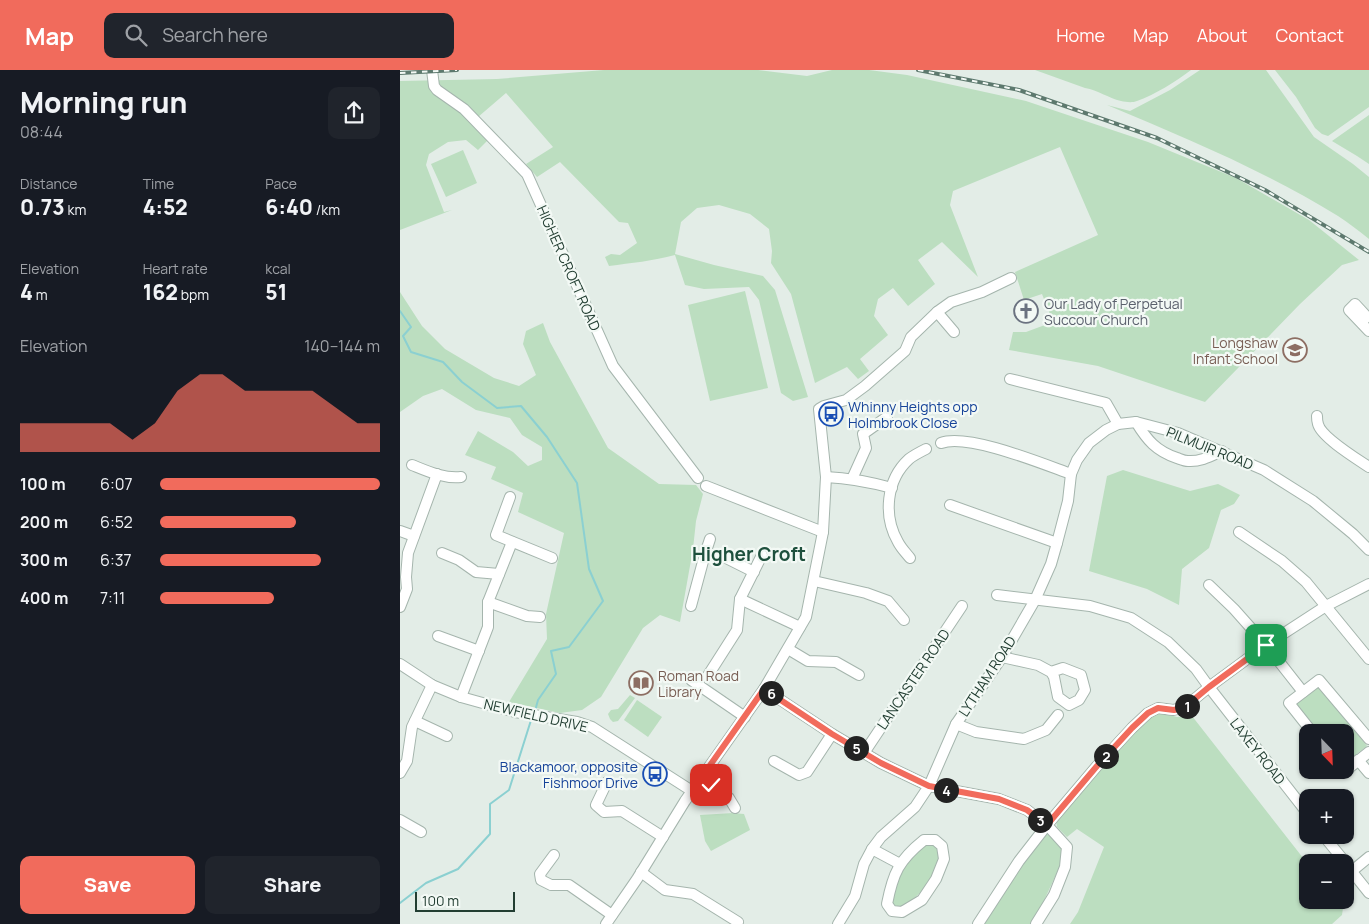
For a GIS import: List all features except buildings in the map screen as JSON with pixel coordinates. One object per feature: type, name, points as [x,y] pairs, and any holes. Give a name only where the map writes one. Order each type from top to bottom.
[{"type":"street","name":"HIGHER CROFT ROAD","points":[[432,70],[434,86],[464,109],[527,174],[613,366],[698,478]]},
{"type":"street","points":[[554,855],[540,874],[542,880],[551,885],[569,885],[609,920],[692,791],[764,689],[806,617],[823,532],[826,478],[820,408],[846,400],[865,386],[905,351],[911,337],[937,312],[951,302],[982,292],[1011,278]]},
{"type":"street","points":[[937,312],[954,332]]},
{"type":"street","points":[[1361,322],[1369,331]]},
{"type":"street","points":[[1010,379],[1106,403],[1118,424]]},
{"type":"street","points":[[852,480],[866,448],[863,434],[887,416]]},
{"type":"street","points":[[1317,416],[1318,424],[1324,434],[1369,467]]},
{"type":"street","points":[[1136,422],[1145,437],[1156,448],[1170,456],[1187,462],[1205,459],[1222,451]]},
{"type":"street","name":"PILMUIR ROAD","points":[[1118,424],[1136,422],[1178,433],[1264,470],[1313,501],[1353,534],[1369,550]]},
{"type":"street","name":"LYTHAM ROAD","points":[[838,924],[855,896],[864,864],[872,849],[915,806],[929,786],[956,724],[1002,657],[1035,600],[1057,543],[1068,501],[1071,474],[1076,460],[1089,443],[1106,430],[1118,424]]},
{"type":"street","points":[[941,443],[963,441],[999,449],[1071,474]]},
{"type":"street","points":[[910,558],[898,543],[889,520],[888,497],[896,476],[909,460],[926,448]]},
{"type":"street","points":[[412,465],[436,474],[454,478],[460,477]]},
{"type":"street","points":[[400,608],[407,589],[408,553],[436,474]]},
{"type":"street","points":[[826,478],[871,482],[892,488]]},
{"type":"street","points":[[706,486],[823,532]]},
{"type":"street","points":[[510,497],[496,535],[552,558]]},
{"type":"street","points":[[950,505],[1057,543]]},
{"type":"street","points":[[400,531],[414,536]]},
{"type":"street","points":[[1239,532],[1282,561],[1306,582],[1369,659]]},
{"type":"street","points":[[691,606],[710,539]]},
{"type":"street","points":[[461,697],[488,627],[488,602],[512,542]]},
{"type":"street","points":[[442,553],[459,560],[476,572],[499,574]]},
{"type":"street","points":[[705,554],[720,555],[754,572]]},
{"type":"street","points":[[707,677],[737,630],[740,600],[762,555]]},
{"type":"street","points":[[814,582],[866,593],[888,600],[904,620]]},
{"type":"street","points":[[978,924],[1019,861],[1047,825],[1097,766],[1148,713],[1158,708],[1174,710],[1185,707],[1266,645],[1326,606],[1369,584]]},
{"type":"street","points":[[1209,585],[1234,609],[1266,645],[1303,692]]},
{"type":"street","name":"LAXEY ROAD","points":[[997,595],[1090,606],[1131,618],[1168,642],[1196,669],[1299,802]]},
{"type":"street","points":[[740,600],[800,627]]},
{"type":"street","points":[[488,602],[527,616],[540,617]]},
{"type":"street","name":"LANCASTER ROAD","points":[[864,753],[962,606]]},
{"type":"street","points":[[438,636],[479,651]]},
{"type":"street","points":[[788,649],[808,661],[836,662],[859,675]]},
{"type":"street","points":[[1002,657],[1038,664],[1051,672]]},
{"type":"street","name":"NEWFIELD DRIVE","points":[[400,664],[432,685],[461,697],[515,712],[578,722],[592,727],[692,791]]},
{"type":"street","points":[[691,680],[745,717]]},
{"type":"street","points":[[1306,724],[1289,702],[1319,680],[1369,739]]},
{"type":"street","points":[[400,774],[407,761],[404,753],[412,727],[432,685]]},
{"type":"street","points":[[764,689],[864,753],[929,786],[999,799],[1027,810],[1047,825],[1067,847],[1065,867],[1054,895],[1036,924]]},
{"type":"street","points":[[956,724],[976,732],[1024,739],[1046,730],[1058,716]]},
{"type":"street","points":[[415,721],[447,736]]},
{"type":"street","points":[[774,762],[799,775],[807,772],[832,734]]},
{"type":"street","points":[[1354,763],[1369,752]]},
{"type":"street","points":[[1358,760],[1369,773]]},
{"type":"street","points":[[701,778],[729,798],[735,808]]},
{"type":"street","points":[[607,782],[596,805],[604,812],[622,811],[663,837]]},
{"type":"street","points":[[400,820],[416,833]]},
{"type":"street","points":[[924,840],[935,840],[942,846],[944,859],[936,879],[922,900],[902,912],[892,911],[887,904],[891,883],[900,864],[924,840]]},
{"type":"street","points":[[872,849],[900,864]]},
{"type":"street","points":[[1354,869],[1369,857]]},
{"type":"street","points":[[640,872],[665,890],[693,894],[738,922],[737,924]]},
{"type":"street","points":[[1354,874],[1369,893]]},
{"type":"green space","points":[[604,70],[758,70],[807,76],[832,70],[869,70],[907,75],[1026,101],[1148,142],[1236,178],[1309,220],[1359,260],[1342,265],[1300,304],[1205,402],[1098,366],[1009,350],[1013,332],[1026,332],[1053,322],[1042,294],[1024,300],[1015,272],[1098,235],[1060,147],[953,191],[950,205],[978,277],[942,242],[918,260],[935,284],[908,306],[893,288],[878,299],[874,316],[888,335],[860,359],[869,371],[858,379],[847,367],[815,383],[791,294],[771,263],[772,251],[769,229],[750,214],[719,205],[697,208],[681,222],[675,254],[763,276],[775,290],[808,397],[793,401],[781,393],[759,300],[749,287],[704,289],[685,285],[675,255],[609,266],[605,257],[611,254],[620,255],[637,243],[628,223],[619,222],[560,162],[537,177],[526,164],[553,147],[506,93],[478,117],[494,134],[478,150],[466,140],[448,142],[429,154],[426,165],[444,212],[452,210],[400,230],[400,81],[497,79]]},
{"type":"green space","points":[[1035,70],[1191,70],[1158,91],[1137,101],[1125,102]]},
{"type":"green space","points":[[1200,70],[1266,70],[1314,137],[1369,177],[1369,239],[1338,216],[1282,184],[1196,143],[1107,105],[1130,111],[1170,90]]},
{"type":"green space","points":[[1275,70],[1369,70],[1369,107],[1328,136],[1322,134],[1315,128],[1296,97]]},
{"type":"green space","points":[[1369,115],[1369,164],[1332,141]]},
{"type":"green space","points":[[463,150],[477,183],[446,197],[431,164]]},
{"type":"green space","points":[[745,291],[768,388],[710,401],[688,305]]},
{"type":"green space","points":[[400,292],[422,326],[445,349],[494,378],[519,386],[536,375],[523,344],[526,331],[543,323],[550,342],[608,448],[659,484],[696,485],[703,494],[696,521],[680,622],[660,615],[643,628],[601,697],[582,710],[560,713],[509,702],[547,639],[546,614],[564,533],[518,512],[523,493],[491,479],[496,467],[465,455],[478,431],[513,452],[528,466],[542,460],[542,447],[522,435],[510,418],[476,410],[442,389],[423,396],[400,412]]},
{"type":"green space","points":[[1123,470],[1190,491],[1218,484],[1240,495],[1234,504],[1221,510],[1209,548],[1182,569],[1179,605],[1147,589],[1089,571],[1107,476]]},
{"type":"green space","points":[[1318,686],[1349,724],[1311,724],[1295,704]]},
{"type":"green space","points":[[630,695],[635,698],[618,721],[613,722],[608,714],[611,710],[618,709]]},
{"type":"green space","points":[[637,700],[662,717],[648,737],[624,720]]},
{"type":"green space","points":[[1159,712],[1177,717],[1192,716],[1300,854],[1299,909],[1343,909],[1342,915],[1332,924],[1070,924],[1078,912],[1104,847],[1077,829],[1067,837],[1057,827],[1056,820],[1092,777],[1149,717]]},
{"type":"green space","points":[[1354,730],[1367,746],[1354,756]]},
{"type":"green space","points":[[744,814],[750,830],[711,851],[705,841],[700,815]]},
{"type":"green space","points":[[1044,834],[1052,835],[1063,846],[1060,866],[1031,924],[982,924]]},
{"type":"green space","points":[[927,842],[939,848],[939,858],[934,875],[916,897],[901,908],[893,906],[893,888],[896,879],[907,863]]},
{"type":"waterway","points":[[400,311],[411,327],[403,336],[411,352],[443,362],[462,382],[497,408],[521,406],[547,437],[577,483],[589,569],[603,601],[569,647],[551,651],[556,674],[538,700],[535,711]]},
{"type":"waterway","points":[[400,903],[426,883],[458,869],[490,834],[490,804],[509,790],[532,717]]},
{"type":"railway","points":[[400,73],[457,70]]},
{"type":"railway","points":[[918,70],[1019,90],[1157,138],[1265,190],[1369,252]]},
{"type":"place","name":"Our Lady of Perpetual Succour Church","points":[[1026,311]]},
{"type":"place","name":"Longshaw Infant School","points":[[1295,350]]},
{"type":"place","name":"Whinny Heights opp Holmbrook Close","points":[[831,414]]},
{"type":"place","name":"Roman Road Library","points":[[641,683]]},
{"type":"place","name":"Blackamoor, opposite Fishmoor Drive","points":[[655,774]]},
{"type":"district","name":"Higher Croft","points":[[749,554]]},
{"type":"route","points":[[711,785],[701,778],[764,689],[832,734],[881,763],[929,786],[999,799],[1027,810],[1047,825],[1097,766],[1148,713],[1158,708],[1174,710],[1185,707],[1266,645]]}]
